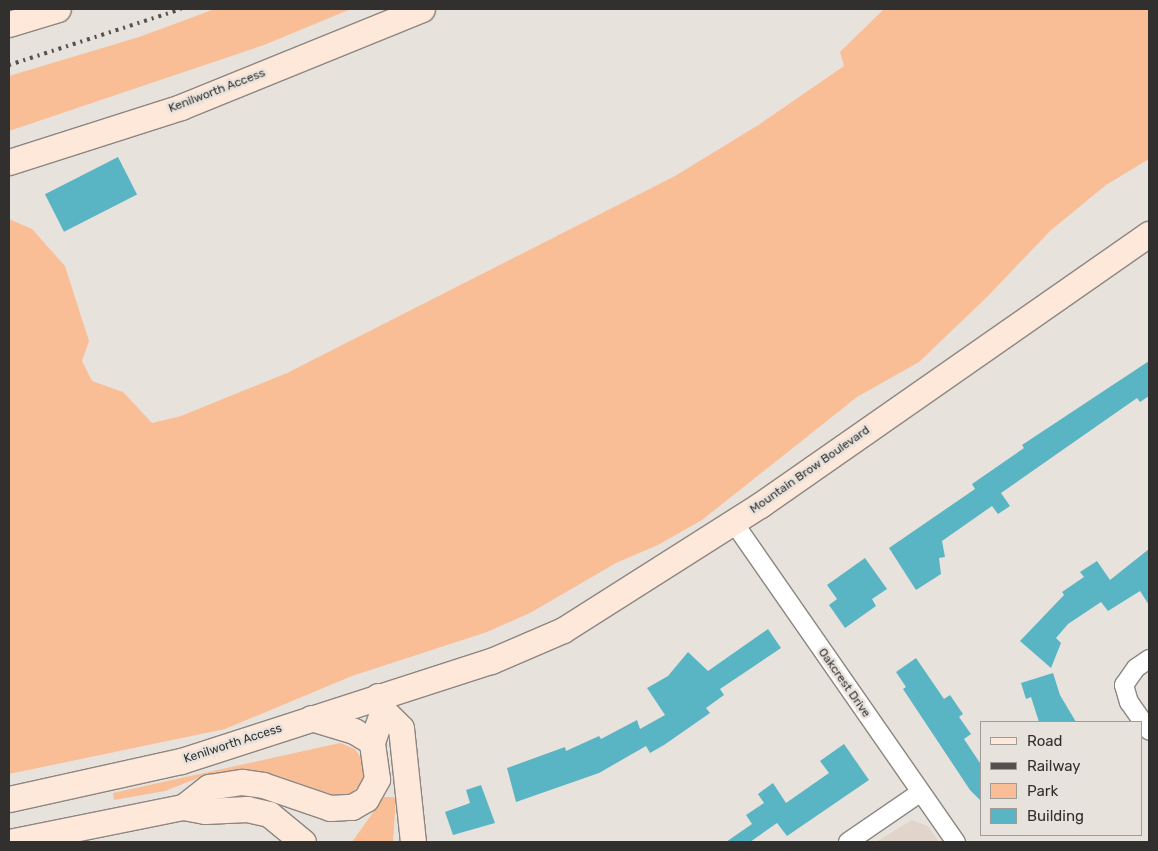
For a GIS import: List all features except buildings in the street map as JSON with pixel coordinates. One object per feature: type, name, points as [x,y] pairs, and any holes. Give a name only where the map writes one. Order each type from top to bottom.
[{"type":"main road","name":"Kenilworth Access","points":[[9,162],[181,107],[422,9]]},
{"type":"main road","points":[[9,24],[47,10]]},
{"type":"main road","name":"Mountain Brow Boulevard","points":[[452,674],[528,647],[564,630],[734,523],[1149,234]]},
{"type":"main road","name":"Kenilworth Access","points":[[9,798],[181,761],[311,718],[380,703],[452,674]]},
{"type":"main road","points":[[9,842],[183,806],[209,788],[242,782],[264,785],[330,808],[352,807],[366,799],[377,779],[372,742],[380,703]]},
{"type":"main road","points":[[380,703],[401,728],[413,842]]},
{"type":"main road","points":[[311,718],[354,731],[372,742]]},
{"type":"main road","points":[[183,806],[205,811],[247,809],[270,814],[303,842]]},
{"type":"street","name":"Oakcrest Drive","points":[[734,523],[956,842]]},
{"type":"street","points":[[1142,721],[1129,702],[1124,684],[1136,668],[1149,659]]},
{"type":"street","points":[[848,842],[921,792]]},
{"type":"shaded area","points":[[912,820],[928,826],[939,842],[876,842]]},
{"type":"green space","points":[[215,9],[351,9],[264,45],[9,131],[9,76],[139,37]]},
{"type":"green space","points":[[884,9],[1149,9],[1149,159],[1106,185],[1050,231],[987,297],[919,362],[857,397],[702,520],[658,545],[616,563],[530,613],[487,632],[352,676],[225,729],[9,774],[9,219],[32,229],[65,266],[89,341],[82,361],[92,381],[123,392],[152,423],[181,416],[287,373],[675,176],[760,124],[844,66],[840,52]]},
{"type":"green space","points":[[340,743],[355,749],[364,763],[364,779],[353,792],[345,795],[337,796],[278,776],[236,770],[206,775],[165,791],[114,800],[113,793]]},
{"type":"green space","points":[[384,797],[396,797],[393,842],[352,842]]},
{"type":"railway","points":[[9,65],[181,9]]}]
